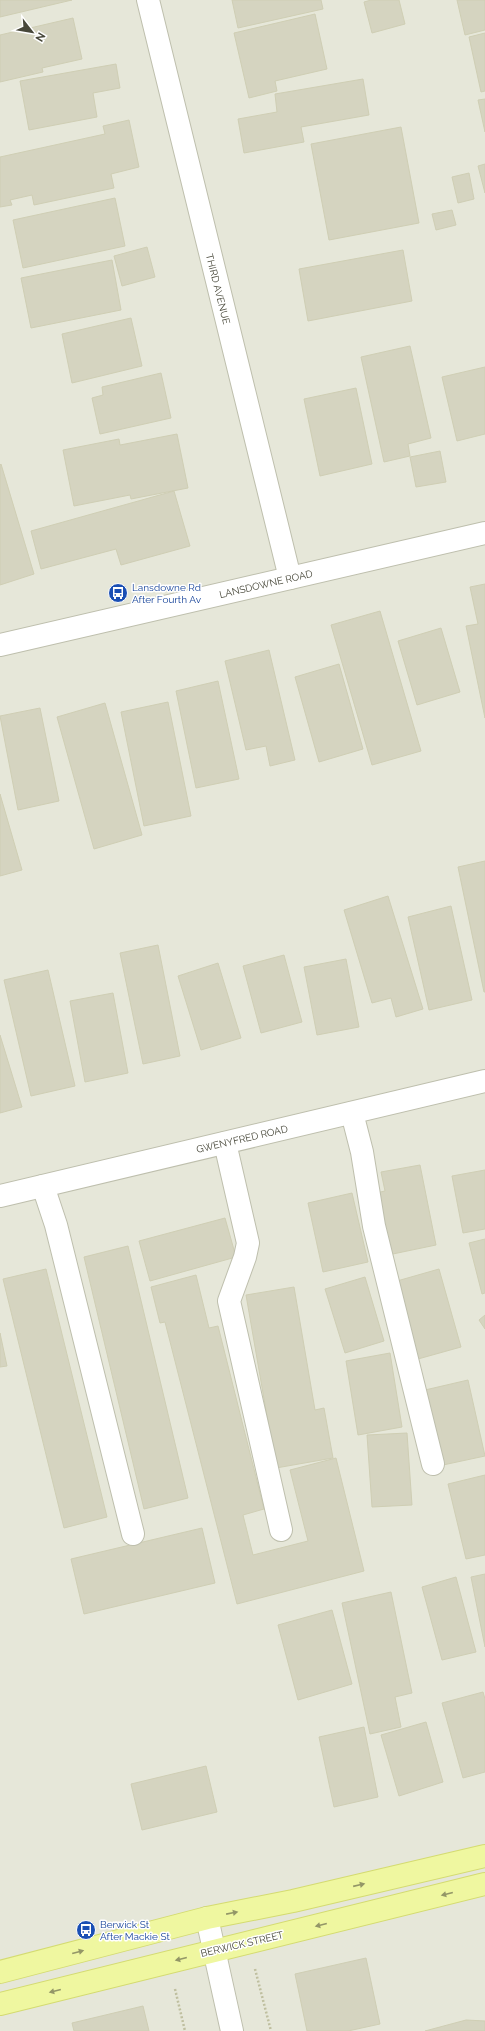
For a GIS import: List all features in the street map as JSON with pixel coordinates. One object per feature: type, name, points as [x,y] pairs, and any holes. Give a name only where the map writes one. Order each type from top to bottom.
[{"type":"main road","points":[[0,1972],[207,1918],[293,1901],[485,1856]]},
{"type":"main road","name":"BERWICK STREET","points":[[0,2004],[485,1884]]},
{"type":"street","name":"THIRD AVENUE","points":[[148,0],[290,578]]},
{"type":"street","name":"LANSDOWNE ROAD","points":[[0,645],[485,533]]},
{"type":"street","name":"GWENYFRED ROAD","points":[[0,1196],[485,1081]]},
{"type":"street","points":[[352,1112],[362,1152],[374,1226],[433,1464]]},
{"type":"street","points":[[225,1143],[248,1243],[245,1257],[229,1300],[281,1530]]},
{"type":"street","points":[[43,1186],[56,1225],[133,1534]]},
{"type":"street","points":[[207,1918],[232,2031]]},
{"type":"path","points":[[255,1968],[271,2031]]},
{"type":"path","points":[[174,1985],[185,2031]]},
{"type":"shaded area","points":[[0,0],[485,0],[485,2031],[0,2031]]},
{"type":"building","points":[[0,0],[72,0],[0,17]]},
{"type":"building","points":[[232,0],[321,0],[323,9],[238,28]]},
{"type":"building","points":[[371,0],[399,0],[405,24],[372,33],[364,2]]},
{"type":"building","points":[[457,0],[485,0],[485,30],[465,35]]},
{"type":"building","points":[[315,14],[327,69],[275,81],[277,91],[249,98],[234,33]]},
{"type":"building","points":[[73,18],[82,59],[42,68],[43,72],[0,82],[0,35]]},
{"type":"building","points":[[485,33],[485,91],[481,92],[469,37]]},
{"type":"building","points":[[116,64],[120,88],[93,93],[97,117],[29,130],[20,81]]},
{"type":"building","points":[[363,79],[369,115],[301,127],[304,142],[244,153],[238,119],[277,112],[275,94]]},
{"type":"building","points":[[485,99],[485,132],[478,100]]},
{"type":"building","points":[[129,120],[139,167],[111,174],[114,188],[34,205],[32,195],[10,200],[12,205],[0,207],[0,157],[105,134],[103,126]]},
{"type":"building","points":[[401,127],[419,223],[329,240],[311,144]]},
{"type":"building","points":[[485,164],[485,193],[478,166]]},
{"type":"building","points":[[469,173],[474,199],[458,203],[452,177]]},
{"type":"building","points":[[115,198],[125,246],[23,268],[13,220]]},
{"type":"building","points":[[452,210],[456,225],[436,230],[432,214]]},
{"type":"building","points":[[147,247],[155,277],[122,286],[114,256]]},
{"type":"building","points":[[403,250],[412,301],[308,321],[299,269]]},
{"type":"building","points":[[112,260],[121,310],[31,328],[21,278]]},
{"type":"building","points":[[131,318],[142,366],[72,383],[62,334]]},
{"type":"building","points":[[410,346],[431,438],[408,444],[410,456],[384,462],[361,357]]},
{"type":"building","points":[[485,367],[485,434],[457,441],[442,377]]},
{"type":"building","points":[[161,373],[171,418],[100,434],[92,398],[103,395],[102,387]]},
{"type":"building","points":[[356,388],[372,464],[320,476],[304,399]]},
{"type":"building","points":[[177,434],[188,488],[131,499],[130,495],[74,506],[63,450],[119,439],[120,445]]},
{"type":"building","points":[[440,451],[446,482],[416,487],[410,457]]},
{"type":"building","points":[[1,464],[34,574],[0,585],[0,465]]},
{"type":"building","points":[[174,491],[190,546],[121,565],[116,549],[41,569],[31,531]]},
{"type":"building","points":[[485,584],[485,718],[466,626],[478,624],[470,587]]},
{"type":"building","points":[[380,611],[421,751],[372,765],[331,625]]},
{"type":"building","points":[[441,628],[460,692],[417,705],[398,641]]},
{"type":"building","points":[[269,650],[295,760],[270,766],[266,746],[246,750],[225,661]]},
{"type":"building","points":[[339,664],[363,749],[319,762],[295,677]]},
{"type":"building","points":[[218,681],[239,779],[196,788],[176,691]]},
{"type":"building","points":[[168,702],[191,816],[144,826],[121,712]]},
{"type":"building","points":[[105,703],[142,835],[94,849],[57,717]]},
{"type":"building","points":[[40,708],[59,801],[18,810],[0,716]]},
{"type":"building","points":[[0,794],[22,870],[0,876]]},
{"type":"building","points":[[485,861],[485,992],[484,992],[458,867]]},
{"type":"building","points":[[388,896],[423,1009],[396,1017],[391,998],[372,1003],[344,910]]},
{"type":"building","points":[[451,906],[472,1000],[429,1010],[408,917]]},
{"type":"building","points":[[158,945],[180,1056],[143,1064],[120,953]]},
{"type":"building","points":[[284,955],[302,1022],[261,1033],[243,966]]},
{"type":"building","points":[[346,959],[359,1027],[317,1035],[304,967]]},
{"type":"building","points":[[218,963],[241,1038],[201,1050],[178,976]]},
{"type":"building","points":[[48,970],[75,1086],[31,1096],[4,980]]},
{"type":"building","points":[[113,993],[128,1073],[85,1082],[70,1001]]},
{"type":"building","points":[[0,1035],[22,1107],[0,1113]]},
{"type":"building","points":[[420,1165],[436,1245],[388,1255],[376,1193],[385,1191],[381,1172]]},
{"type":"building","points":[[485,1170],[485,1229],[463,1233],[452,1176]]},
{"type":"building","points":[[352,1193],[368,1262],[323,1272],[308,1203]]},
{"type":"building","points":[[225,1218],[236,1257],[150,1281],[139,1241]]},
{"type":"building","points":[[485,1239],[485,1293],[482,1294],[469,1243]]},
{"type":"building","points":[[128,1246],[188,1498],[144,1509],[84,1257]]},
{"type":"building","points":[[46,1269],[107,1517],[64,1528],[3,1279]]},
{"type":"building","points":[[439,1269],[461,1347],[418,1359],[397,1281]]},
{"type":"building","points":[[196,1275],[209,1328],[218,1326],[264,1509],[243,1515],[253,1555],[308,1541],[290,1470],[336,1458],[364,1571],[237,1604],[165,1322],[160,1323],[151,1287]]},
{"type":"building","points":[[365,1277],[384,1341],[345,1353],[325,1289]]},
{"type":"building","points":[[294,1287],[315,1410],[324,1408],[333,1458],[276,1468],[246,1295]]},
{"type":"building","points":[[485,1315],[485,1329],[479,1320]]},
{"type":"building","points":[[0,1333],[7,1366],[0,1367]]},
{"type":"building","points":[[390,1353],[402,1427],[358,1435],[346,1361]]},
{"type":"building","points":[[468,1380],[485,1456],[443,1465],[425,1390]]},
{"type":"building","points":[[407,1433],[412,1505],[372,1507],[367,1435]]},
{"type":"building","points":[[485,1475],[485,1555],[466,1559],[448,1484]]},
{"type":"building","points":[[202,1528],[215,1583],[84,1614],[71,1559]]},
{"type":"building","points":[[485,1574],[485,1647],[471,1577]]},
{"type":"building","points":[[456,1577],[476,1652],[442,1660],[422,1587]]},
{"type":"building","points":[[391,1592],[412,1693],[395,1697],[401,1727],[370,1734],[342,1603]]},
{"type":"building","points":[[332,1610],[352,1684],[298,1700],[278,1625]]},
{"type":"building","points":[[483,1692],[485,1699],[485,1772],[463,1778],[442,1703]]},
{"type":"building","points":[[426,1722],[443,1782],[399,1796],[381,1735]]},
{"type":"building","points":[[364,1727],[378,1797],[334,1807],[319,1737]]},
{"type":"building","points":[[206,1766],[217,1812],[142,1830],[131,1784]]},
{"type":"building","points":[[366,1958],[380,2024],[348,2031],[307,2031],[295,1974]]},
{"type":"building","points":[[143,2006],[149,2031],[74,2031],[72,2023]]},
{"type":"building","points":[[466,2020],[485,2021],[485,2031],[425,2031]]},
{"type":"place","name":"Lansdowne Rd After Fourth Av","points":[[118,593]]},
{"type":"place","name":"Berwick St After Mackie St","points":[[86,1930]]}]
